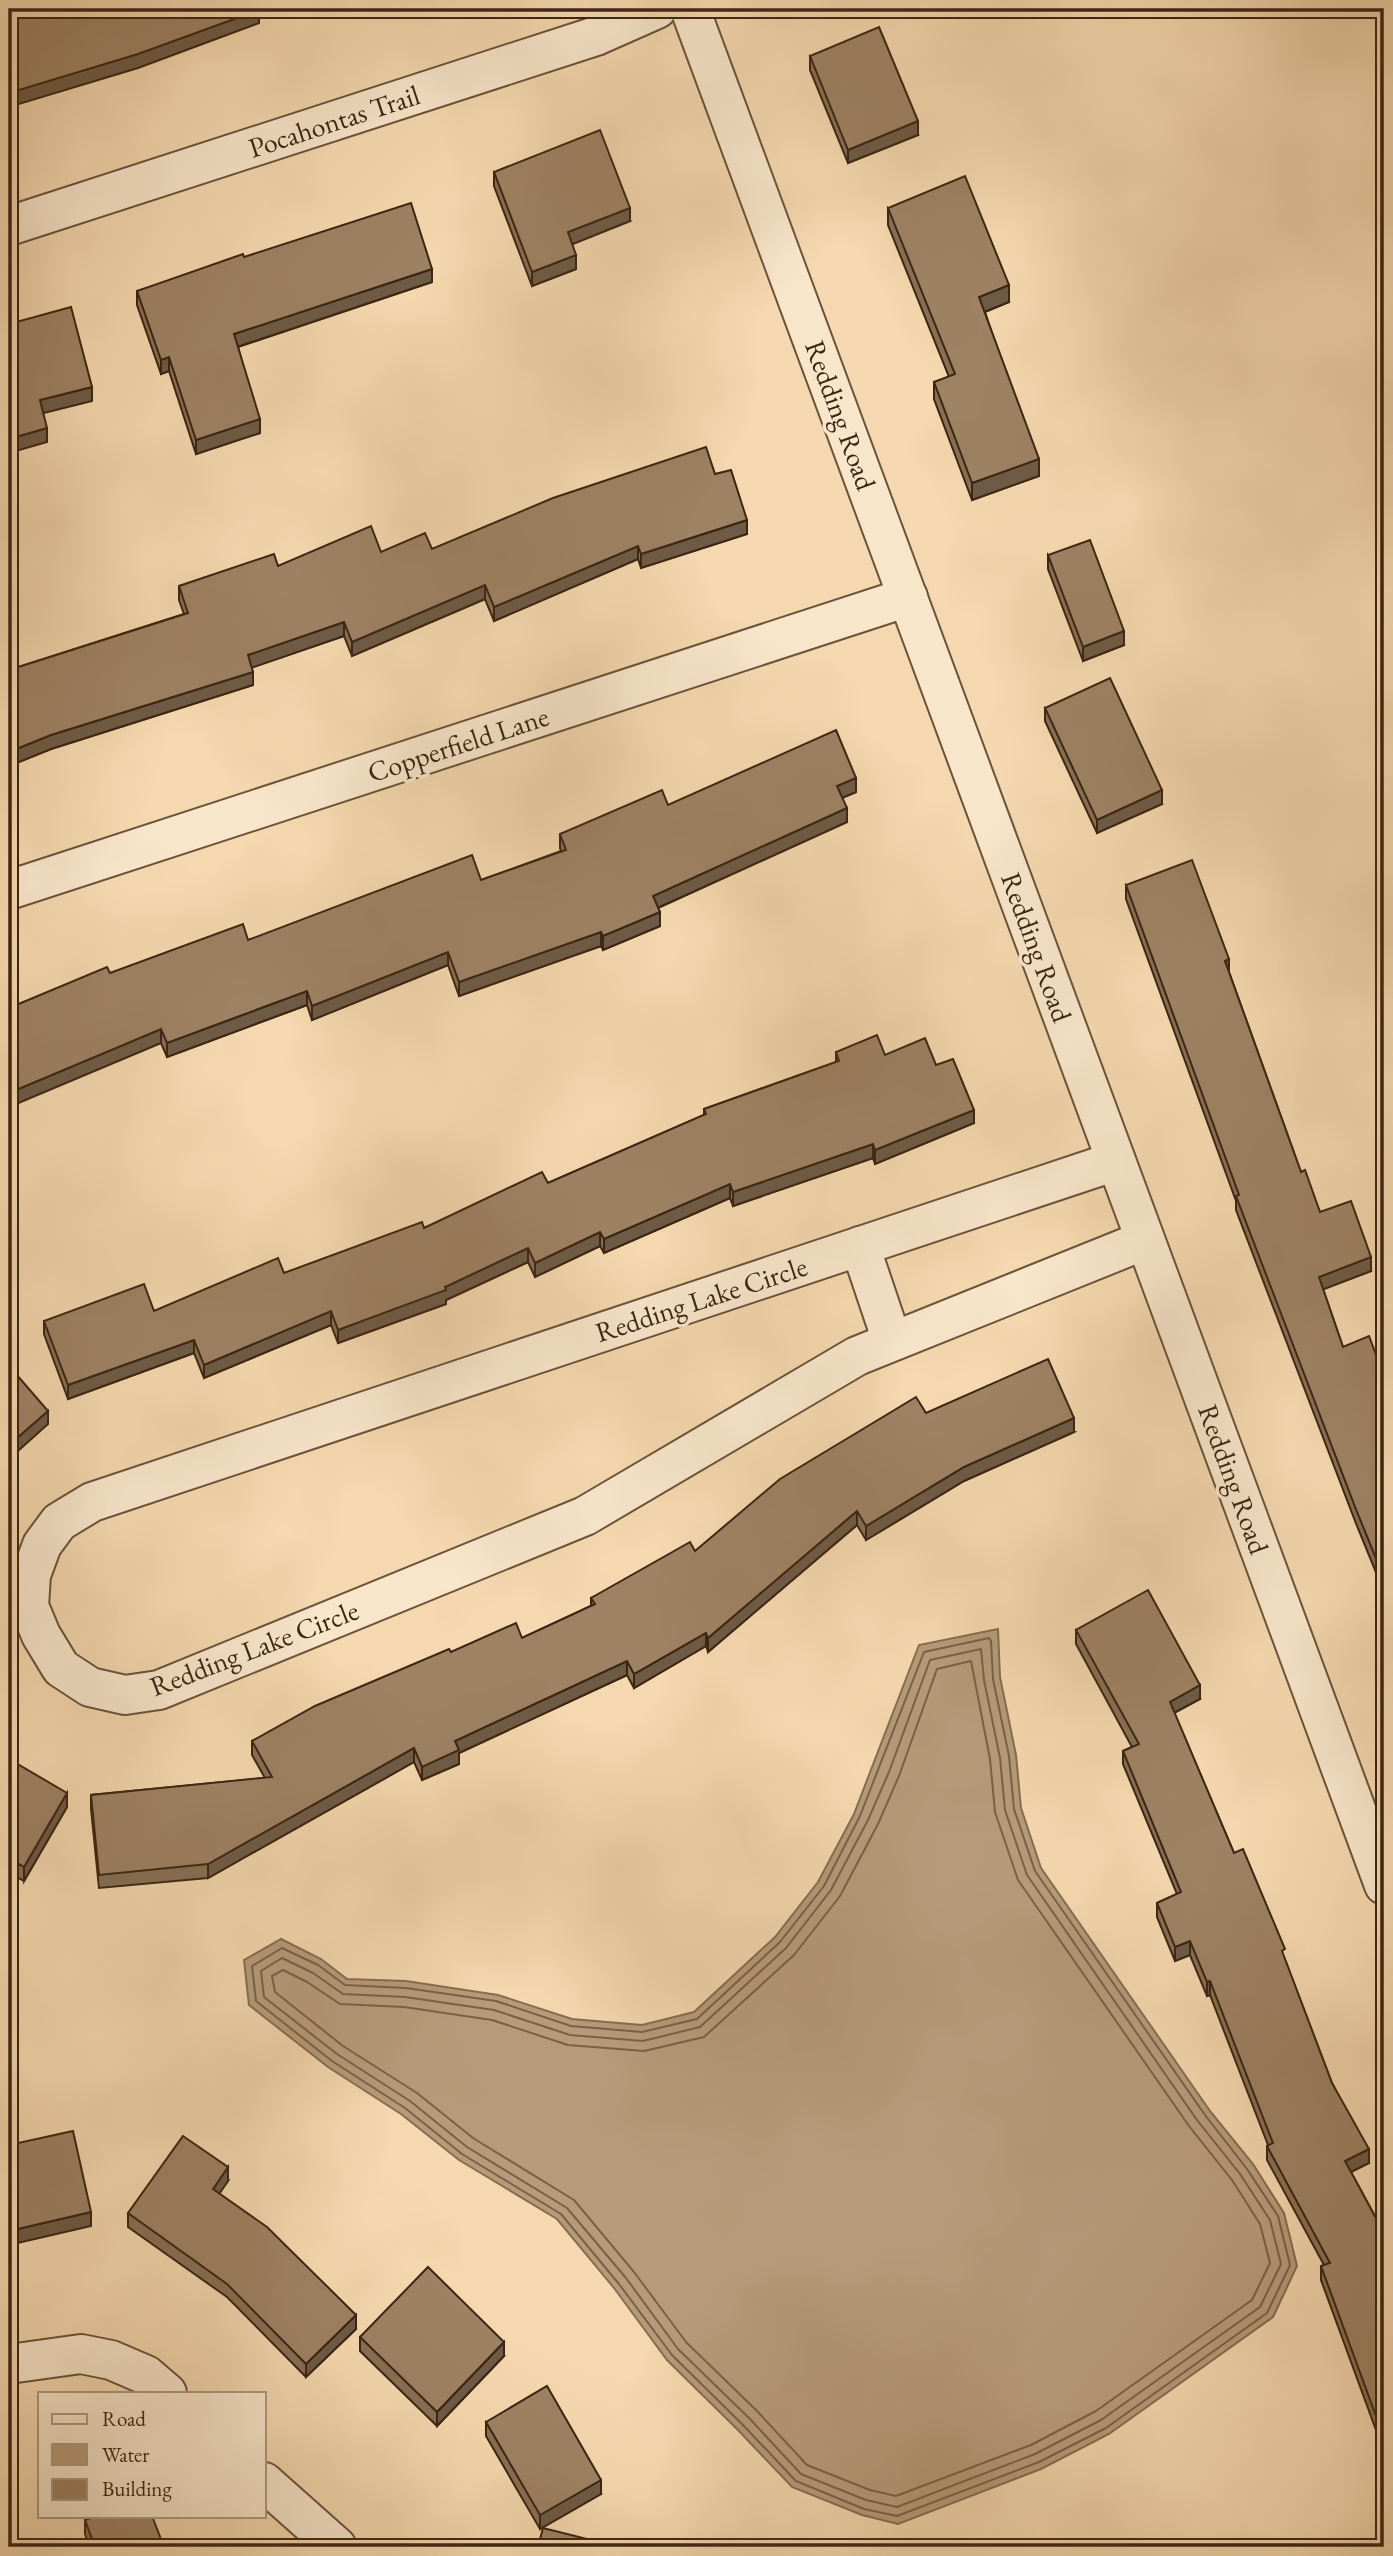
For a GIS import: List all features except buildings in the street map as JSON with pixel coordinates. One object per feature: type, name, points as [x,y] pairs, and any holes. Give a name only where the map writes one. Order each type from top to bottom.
[{"type":"street","name":"Pocahontas Trail","points":[[9,226],[596,36],[657,9]]},
{"type":"street","name":"Redding Road","points":[[690,9],[1384,1885]]},
{"type":"street","name":"Copperfield Lane","points":[[9,890],[908,597]]},
{"type":"street","name":"Redding Lake Circle","points":[[1116,1161],[92,1502],[60,1522],[42,1545],[32,1575],[29,1606],[41,1635],[61,1668],[90,1687],[125,1695],[159,1690],[585,1516],[857,1356],[1145,1240]]},
{"type":"street","points":[[860,1246],[892,1341]]},
{"type":"street","points":[[9,2364],[81,2354],[111,2360],[146,2375],[166,2392]]},
{"type":"street","points":[[266,2484],[337,2547]]},
{"type":"water","points":[[998,1629],[1000,1677],[1016,1755],[1021,1808],[1041,1868],[1210,2111],[1253,2164],[1284,2213],[1297,2266],[1273,2317],[1109,2434],[1041,2469],[898,2524],[862,2515],[792,2487],[667,2360],[614,2288],[557,2219],[459,2160],[401,2114],[328,2067],[249,2005],[244,1960],[281,1939],[321,1959],[347,1979],[406,1981],[498,1995],[572,2019],[642,2025],[694,2012],[775,1937],[818,1882],[854,1814],[919,1645]]}]
